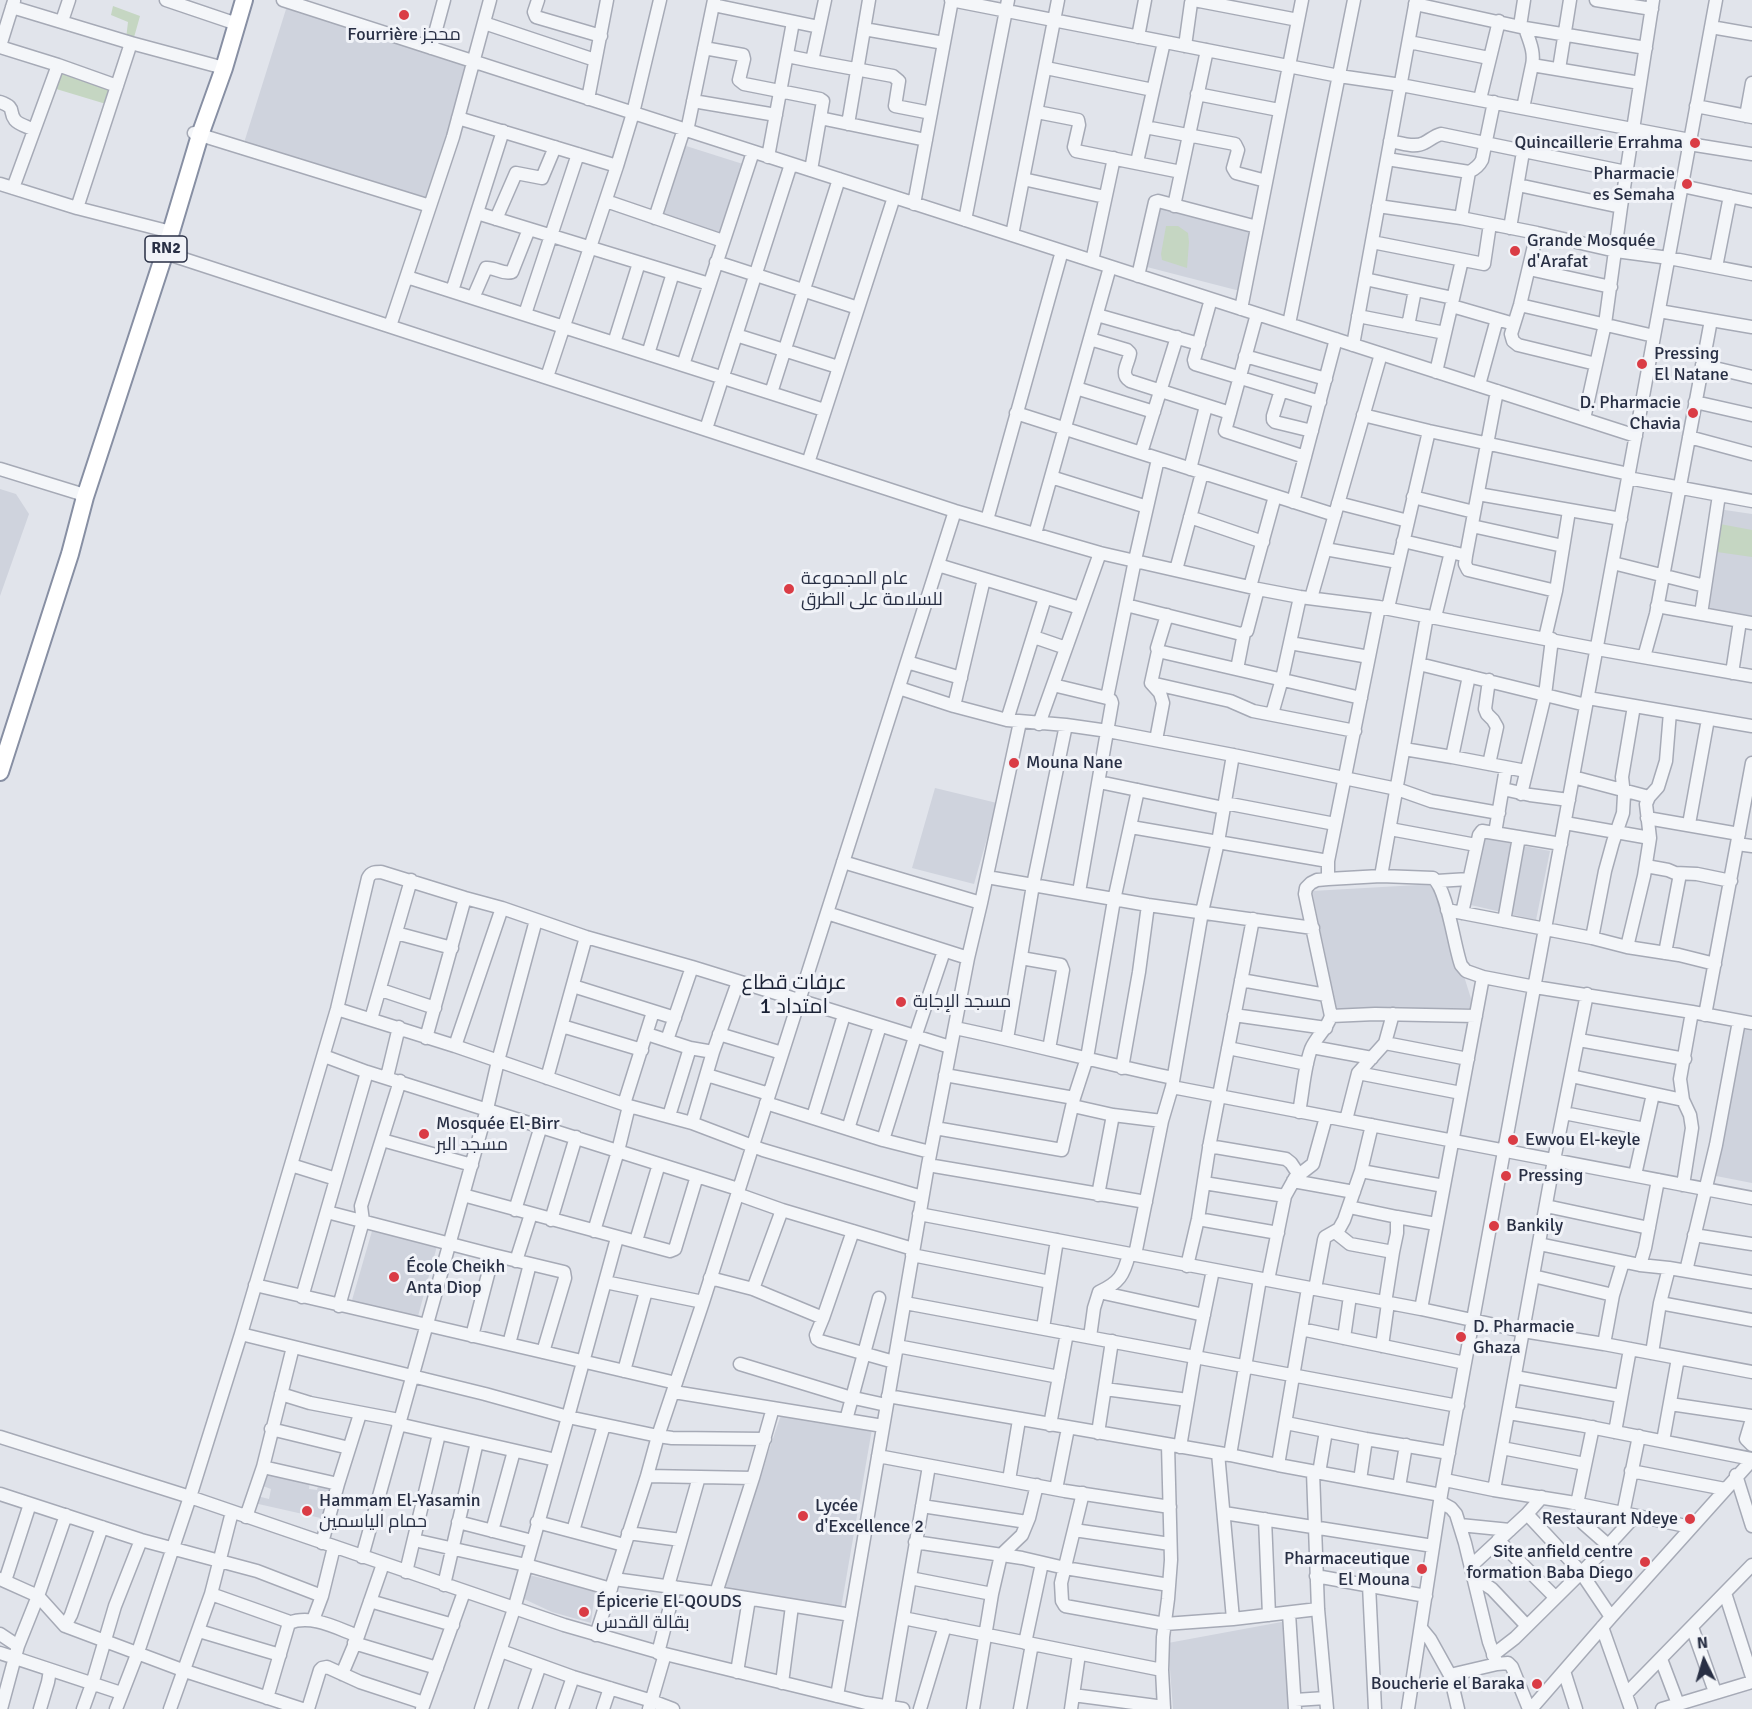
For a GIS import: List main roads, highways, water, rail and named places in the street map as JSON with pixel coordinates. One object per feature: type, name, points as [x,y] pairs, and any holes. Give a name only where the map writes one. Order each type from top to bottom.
[{"type":"highway","name":"RN2","points":[[233,22],[234,0]]},
{"type":"highway","name":"RN2","points":[[0,734],[81,495],[233,22],[244,0]]},
{"type":"highway","name":"RN2","points":[[0,772],[70,554],[81,495]]},
{"type":"place","name":"Fourrière محجز","points":[[404,15]]},
{"type":"place","name":"Quincaillerie Errahma","points":[[1695,143]]},
{"type":"place","name":"Pharmacie es Semaha","points":[[1687,184]]},
{"type":"place","name":"Grande Mosquée d'Arafat","points":[[1515,251]]},
{"type":"place","name":"Pressing El Natane","points":[[1642,364]]},
{"type":"place","name":"D. Pharmacie Chavia","points":[[1693,413]]},
{"type":"place","name":"عام المجموعة للسلامة على الطرق","points":[[789,589]]},
{"type":"place","name":"Mouna Nane","points":[[1014,763]]},
{"type":"place","name":"مسجد الإجابة","points":[[901,1002]]},
{"type":"place","name":"Mosquée El-Birr مسجد البر","points":[[424,1134]]},
{"type":"place","name":"Ewvou El-keyle","points":[[1513,1140]]},
{"type":"place","name":"Pressing","points":[[1506,1176]]},
{"type":"place","name":"Bankily","points":[[1494,1226]]},
{"type":"place","name":"École Cheikh Anta Diop","points":[[394,1277]]},
{"type":"place","name":"D. Pharmacie Ghaza","points":[[1461,1337]]},
{"type":"place","name":"Hammam El-Yasamin حمام الياسمين","points":[[307,1511]]},
{"type":"place","name":"Lycée d'Excellence 2","points":[[803,1516]]},
{"type":"place","name":"Restaurant Ndeye","points":[[1690,1519]]},
{"type":"place","name":"Site anfield centre formation Baba Diego","points":[[1645,1562]]},
{"type":"place","name":"Pharmaceutique El Mouna","points":[[1422,1569]]},
{"type":"place","name":"Épicerie El-QOUDS بقالة القدس","points":[[584,1612]]},
{"type":"place","name":"Boucherie el Baraka","points":[[1537,1684]]},
{"type":"district","name":"عرفات قطاع 1 امتداد","points":[[794,995]]}]
